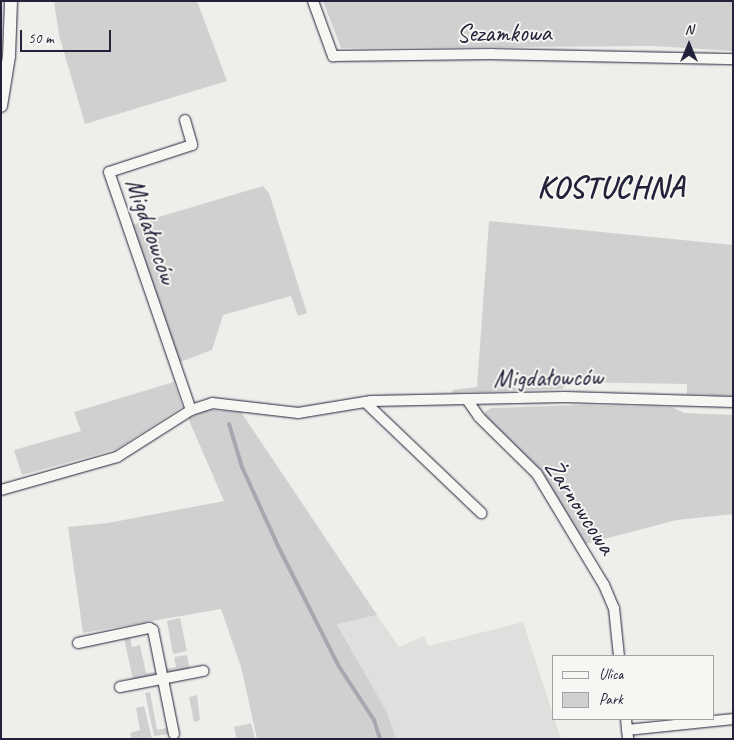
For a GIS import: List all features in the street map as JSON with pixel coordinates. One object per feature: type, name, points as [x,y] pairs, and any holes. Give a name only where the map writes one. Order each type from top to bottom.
[{"type":"street","points":[[1,106],[9,56],[11,1]]},
{"type":"street","name":"Sezamkowa","points":[[314,1],[333,56],[492,54],[733,59]]},
{"type":"street","name":"Migdałowców","points":[[185,120],[192,145],[109,172],[191,410]]},
{"type":"street","name":"Migdałowców","points":[[1,490],[117,456],[191,410],[212,403],[307,413],[365,402],[565,397],[733,402]]},
{"type":"street","name":"Żarnowcowa","points":[[468,400],[479,418],[536,474],[604,585],[614,608],[619,655]]},
{"type":"street","points":[[365,402],[481,513]]},
{"type":"street","points":[[78,643],[149,628],[153,630],[174,734]]},
{"type":"street","points":[[120,687],[203,671]]},
{"type":"street","points":[[626,720],[627,734],[733,718]]},
{"type":"shaded area","points":[[377,615],[399,647],[424,636],[429,646],[523,622],[552,711],[552,720],[555,720],[561,739],[396,739],[387,712],[337,623]]},
{"type":"green space","points":[[54,1],[197,1],[227,81],[85,124],[59,35]]},
{"type":"green space","points":[[323,1],[733,1],[733,51],[653,46],[341,48]]},
{"type":"green space","points":[[263,186],[269,193],[307,313],[298,316],[291,296],[223,315],[212,350],[180,362],[132,225]]},
{"type":"green space","points":[[489,221],[733,245],[733,396],[687,394],[687,384],[569,382],[562,389],[453,393],[452,390],[477,387]]},
{"type":"green space","points":[[174,382],[182,407],[117,449],[22,475],[14,450],[81,431],[74,412]]},
{"type":"green space","points":[[583,405],[672,407],[684,413],[733,415],[733,514],[677,520],[585,544],[540,472],[485,417],[485,412],[491,408]]},
{"type":"green space","points":[[208,410],[241,412],[377,615],[337,624],[387,712],[396,739],[257,739],[241,667],[221,609],[83,633],[68,527],[108,523],[224,501],[188,418]]},
{"type":"green space","points":[[180,618],[187,651],[173,654],[167,621]]},
{"type":"green space","points":[[130,637],[132,647],[140,645],[146,673],[155,672],[154,676],[133,680],[124,638]]},
{"type":"green space","points":[[187,655],[190,670],[166,672],[165,669],[176,667],[174,657]]},
{"type":"green space","points":[[150,692],[157,730],[167,728],[169,734],[154,736],[145,693]]},
{"type":"green space","points":[[197,695],[200,720],[194,722],[189,697]]},
{"type":"green space","points":[[144,706],[152,739],[132,739],[130,733],[140,730],[136,708]]},
{"type":"green space","points":[[251,723],[255,739],[237,739],[234,727]]},
{"type":"waterway","points":[[229,424],[242,467],[278,546],[338,665],[374,720],[380,739]]},
{"type":"district","name":"KOSTUCHNA","points":[[611,187]]}]
